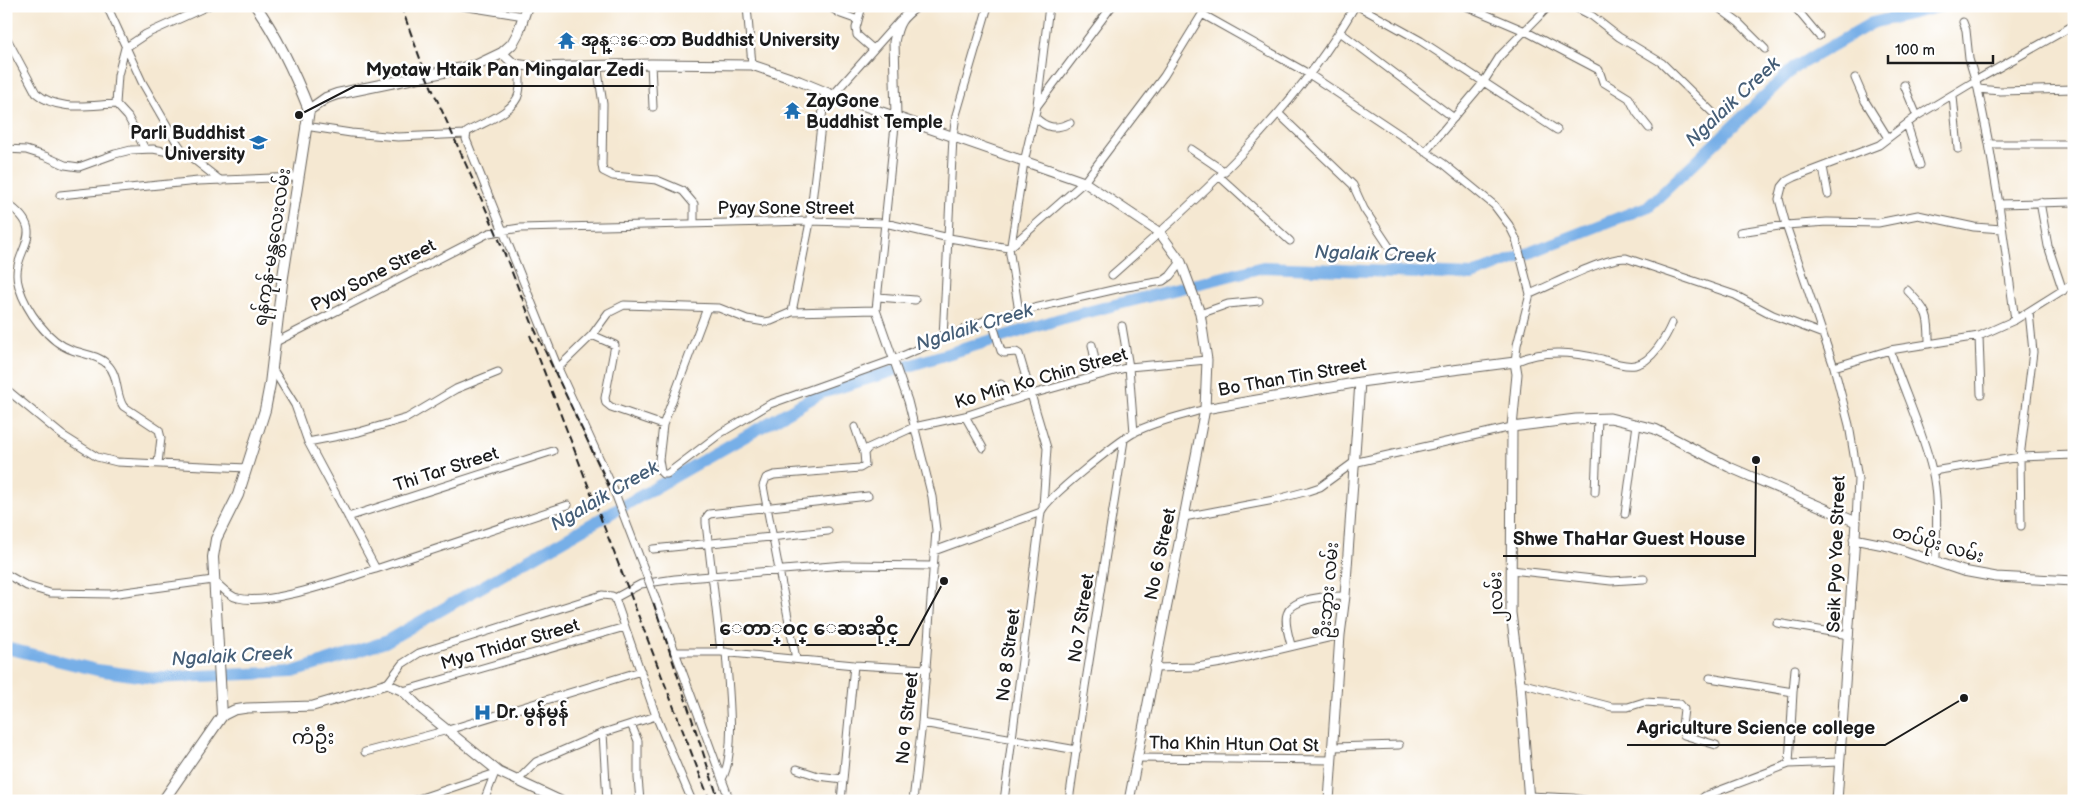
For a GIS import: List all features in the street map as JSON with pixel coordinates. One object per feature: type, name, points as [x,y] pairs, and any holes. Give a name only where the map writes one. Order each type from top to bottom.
[{"type":"main road","points":[[256,6],[271,28],[309,110],[326,98],[337,94],[476,66],[502,53],[518,33],[525,11]]},
{"type":"main road","name":"ရန်ကုန်-မန္တလေးလမ်း","points":[[222,716],[213,557],[216,539],[238,495],[265,410],[272,367],[273,343],[309,110]]},
{"type":"main road","points":[[163,801],[222,716]]},
{"type":"street","points":[[107,6],[142,82],[183,151],[221,180]]},
{"type":"street","points":[[145,148],[128,117],[116,104],[118,75],[125,48],[146,34],[208,6]]},
{"type":"street","points":[[462,6],[525,11]]},
{"type":"street","points":[[746,6],[752,65]]},
{"type":"street","points":[[862,6],[856,28],[857,35],[873,49]]},
{"type":"street","points":[[792,312],[809,221],[829,94],[900,19],[916,6]]},
{"type":"street","points":[[943,338],[953,137],[956,115],[988,6]]},
{"type":"street","points":[[1019,312],[1010,247],[1024,162],[1037,106],[1050,6]]},
{"type":"street","points":[[1037,106],[1112,6]]},
{"type":"street","points":[[1010,247],[1084,182],[1164,76],[1206,6]]},
{"type":"street","points":[[1112,274],[1223,175],[1279,114],[1357,6],[1421,40],[1483,83],[1557,130]]},
{"type":"street","points":[[1466,6],[1525,31],[1599,70],[1603,82],[1629,98],[1637,113],[1649,128]]},
{"type":"street","points":[[1425,152],[1483,83],[1500,56],[1548,6]]},
{"type":"street","points":[[1573,6],[1592,16],[1620,37],[1662,63],[1712,112]]},
{"type":"street","points":[[1716,6],[1739,22],[1765,49]]},
{"type":"street","points":[[1795,6],[1819,36]]},
{"type":"street","points":[[833,9],[858,20]]},
{"type":"street","points":[[1202,14],[1309,74],[1444,164],[1494,205],[1509,225],[1516,239],[1530,291],[1517,345],[1515,362]]},
{"type":"street","points":[[558,368],[592,335],[608,313],[624,305],[719,308],[748,319],[765,322],[792,312],[876,310],[896,116],[894,42],[900,19]]},
{"type":"street","points":[[1963,22],[1966,30],[1969,59],[1978,89],[1989,144],[2015,320]]},
{"type":"street","points":[[1828,194],[1823,167],[1863,152],[1888,138],[1918,116],[1975,81],[2074,25]]},
{"type":"street","points":[[1340,32],[1454,118]]},
{"type":"street","points":[[6,39],[36,93],[44,100],[63,106],[116,104]]},
{"type":"street","points":[[502,53],[508,60],[520,66],[752,65],[799,81],[829,94],[1084,182],[1160,232]]},
{"type":"street","points":[[651,64],[653,107]]},
{"type":"street","points":[[597,65],[603,104],[602,165],[604,171],[613,176],[657,180],[684,191],[694,204],[694,224]]},
{"type":"street","points":[[306,126],[351,133],[398,137],[466,134],[490,120],[515,101],[519,94],[520,66]]},
{"type":"street","points":[[1854,78],[1869,108],[1888,138]]},
{"type":"street","points":[[1904,85],[1918,116]]},
{"type":"street","points":[[1978,89],[2000,91],[2074,89]]},
{"type":"street","points":[[1953,96],[1958,149]]},
{"type":"street","points":[[1279,114],[1353,185],[1364,209],[1392,251]]},
{"type":"street","points":[[1035,117],[1047,127],[1059,128],[1070,124]]},
{"type":"street","points":[[1908,124],[1920,165]]},
{"type":"street","points":[[466,134],[466,140],[558,368],[614,488],[730,801]]},
{"type":"street","points":[[1989,144],[2074,144]]},
{"type":"street","points":[[6,149],[26,150],[65,165],[79,167],[115,154],[145,148],[174,153],[183,151]]},
{"type":"street","points":[[1191,149],[1223,175],[1290,241]]},
{"type":"street","name":"Seik Pyo Yae Street","points":[[1823,167],[1787,182],[1782,186],[1779,199],[1834,366],[1849,425],[1858,479],[1837,801]]},
{"type":"street","points":[[60,195],[221,180],[298,177]]},
{"type":"street","points":[[2040,202],[2048,246],[2063,291]]},
{"type":"street","points":[[1999,204],[2074,202]]},
{"type":"street","points":[[6,203],[23,218],[28,226],[29,236],[18,260],[16,275],[26,308],[35,320],[62,345],[107,363],[113,372],[122,406],[159,430],[162,438],[158,463]]},
{"type":"street","points":[[1740,232],[1786,225],[1827,222],[1878,223],[1918,216],[1974,228],[2002,229]]},
{"type":"street","name":"Pyay Sone Street","points":[[273,343],[489,233],[520,228],[809,221],[884,223],[949,238],[1010,247]]},
{"type":"street","name":"No 6 Street","points":[[1129,801],[1153,668],[1205,409],[1207,360],[1200,314],[1181,262],[1160,232]]},
{"type":"street","points":[[1530,291],[1604,262],[1626,258],[1735,295],[1773,315],[1823,334]]},
{"type":"street","points":[[708,308],[662,425],[659,460],[663,474],[667,474],[721,433],[770,404],[894,364],[943,338],[992,320],[1121,288],[1163,281],[1170,276],[1181,262]]},
{"type":"street","points":[[1834,366],[1890,350],[1979,336],[2015,320],[2074,283]]},
{"type":"street","points":[[1907,290],[1924,308],[1928,316],[1929,344]]},
{"type":"street","points":[[878,297],[915,300]]},
{"type":"street","points":[[1200,314],[1228,304],[1258,300]]},
{"type":"street","name":"No 9 Street","points":[[876,310],[908,401],[935,513],[936,530],[927,669],[912,801]]},
{"type":"street","points":[[2021,526],[2020,457],[2033,352],[2029,312]]},
{"type":"street","name":"No 8 Street","points":[[992,320],[1002,351],[1009,354],[1016,352],[1019,354],[1047,448],[1042,509],[1004,801]]},
{"type":"street","name":"Bo Than Tin Street","points":[[934,551],[1042,509],[1100,457],[1134,433],[1161,421],[1205,409],[1360,382],[1515,362],[1542,354],[1579,353],[1615,363],[1638,365],[1654,352],[1666,336],[1672,323]]},
{"type":"street","points":[[1122,326],[1129,367],[1134,433]]},
{"type":"street","points":[[592,335],[615,345],[605,398],[606,403],[611,407],[662,425]]},
{"type":"street","points":[[1979,336],[1981,394]]},
{"type":"street","points":[[1092,345],[1098,376]]},
{"type":"street","points":[[1890,350],[1901,384],[1917,418],[1933,471],[1937,516],[1936,562]]},
{"type":"street","name":"Ko Min Ko Chin Street","points":[[864,453],[868,448],[914,427],[965,416],[1032,394],[1129,367],[1207,360]]},
{"type":"street","name":"၂လမ်း","points":[[1515,362],[1517,374],[1512,427],[1511,613],[1520,683],[1529,798]]},
{"type":"street","points":[[272,367],[295,405],[308,442],[376,570]]},
{"type":"street","points":[[308,442],[359,432],[407,418],[456,389],[498,372]]},
{"type":"street","name":"ဦးဘွား လမ်း","points":[[1329,801],[1360,382]]},
{"type":"street","points":[[1001,384],[1008,402]]},
{"type":"street","points":[[6,389],[62,435],[97,457],[117,462],[247,468]]},
{"type":"street","points":[[965,416],[982,448]]},
{"type":"street","points":[[1595,492],[1598,418]]},
{"type":"street","points":[[1184,517],[1274,500],[1308,491],[1320,486],[1353,463],[1512,427],[1576,419],[1610,418],[1656,428],[1730,467],[1856,522]]},
{"type":"street","points":[[1625,514],[1637,424]]},
{"type":"street","points":[[796,659],[763,486],[766,478],[774,476],[860,468],[864,465],[864,453],[855,427]]},
{"type":"street","name":"No 7 Street","points":[[1069,801],[1124,440]]},
{"type":"street","name":"Thi Tar Street","points":[[348,517],[553,451]]},
{"type":"street","points":[[1933,471],[2020,457],[2074,455]]},
{"type":"street","points":[[722,779],[726,771],[730,739],[724,652],[712,577],[706,518],[709,514],[868,496]]},
{"type":"street","points":[[6,574],[27,586],[50,593],[111,594],[213,580],[229,595],[251,599],[303,592],[376,570],[568,505]]},
{"type":"street","points":[[653,549],[828,531]]},
{"type":"street","name":"တပ်ပိုး လမ်း","points":[[1854,539],[1889,546],[1963,572],[1996,577],[2074,581]]},
{"type":"street","points":[[615,598],[634,587],[653,582],[844,565],[934,566]]},
{"type":"street","points":[[1511,570],[1604,580],[1626,581],[1644,579]]},
{"type":"street","points":[[222,716],[234,710],[247,708],[313,706],[387,684],[402,664],[419,653],[609,594],[615,598],[656,716],[692,801]]},
{"type":"street","points":[[1291,646],[1286,616],[1289,610],[1299,603],[1313,598],[1345,596]]},
{"type":"street","points":[[1777,623],[1849,635]]},
{"type":"street","name":"Mya Thidar Street","points":[[403,691],[625,627]]},
{"type":"street","points":[[1153,668],[1197,667],[1222,663],[1340,635]]},
{"type":"street","points":[[674,652],[724,652],[854,665],[927,669]]},
{"type":"street","points":[[841,801],[854,665]]},
{"type":"street","points":[[1789,764],[1795,669]]},
{"type":"street","points":[[365,752],[448,730],[641,671]]},
{"type":"street","points":[[1710,678],[1793,692]]},
{"type":"street","points":[[1520,683],[1612,707],[1628,707],[1644,702],[1680,704],[1684,709],[1682,726],[1684,735],[1716,745]]},
{"type":"street","points":[[387,684],[403,691],[497,774],[561,801]]},
{"type":"street","points":[[517,781],[536,762],[603,733],[656,716]]},
{"type":"street","points":[[922,723],[1077,750]]},
{"type":"street","points":[[631,724],[638,741],[640,801]]},
{"type":"street","points":[[603,733],[607,801]]},
{"type":"street","points":[[1333,747],[1399,745]]},
{"type":"street","name":"Tha Khin Htun Oat St","points":[[1137,758],[1331,760]]},
{"type":"street","points":[[1698,801],[1705,796],[1789,764],[1840,762]]},
{"type":"street","points":[[796,769],[818,776],[843,779]]},
{"type":"street","points":[[412,801],[497,774]]},
{"type":"street","points":[[484,801],[497,774]]},
{"type":"street","points":[[1529,798],[1572,798],[1590,801]]},
{"type":"waterway","name":"Ngalaik Creek","points":[[6,648],[97,670],[153,678],[293,672],[385,642],[821,393],[1060,319],[1263,267],[1472,275],[1649,206],[1795,67],[1872,23],[1942,6]]},
{"type":"railway","points":[[401,6],[426,75],[496,232],[534,328],[611,490],[653,601],[719,801]]},
{"type":"railway","points":[[530,335],[710,801]]},
{"type":"place","name":"အုန္းေတာ Buddhist University","points":[[567,40]]},
{"type":"place","name":"ZayGone Buddhist Temple","points":[[792,111]]},
{"type":"place","name":"Myotaw Htaik Pan Mingalar Zedi","points":[[299,115]]},
{"type":"place","name":"Parli Buddhist University","points":[[259,143]]},
{"type":"place","name":"Shwe ThaHar Guest House","points":[[1756,460]]},
{"type":"place","name":"ေတာ္ဝင္ ေဆးဆိုင္","points":[[944,581]]},
{"type":"place","name":"Agriculture Science college","points":[[1964,698]]},
{"type":"place","name":"Dr. မွန်မွန်","points":[[482,712]]},
{"type":"district","name":"ကံဦး","points":[[313,737]]}]
